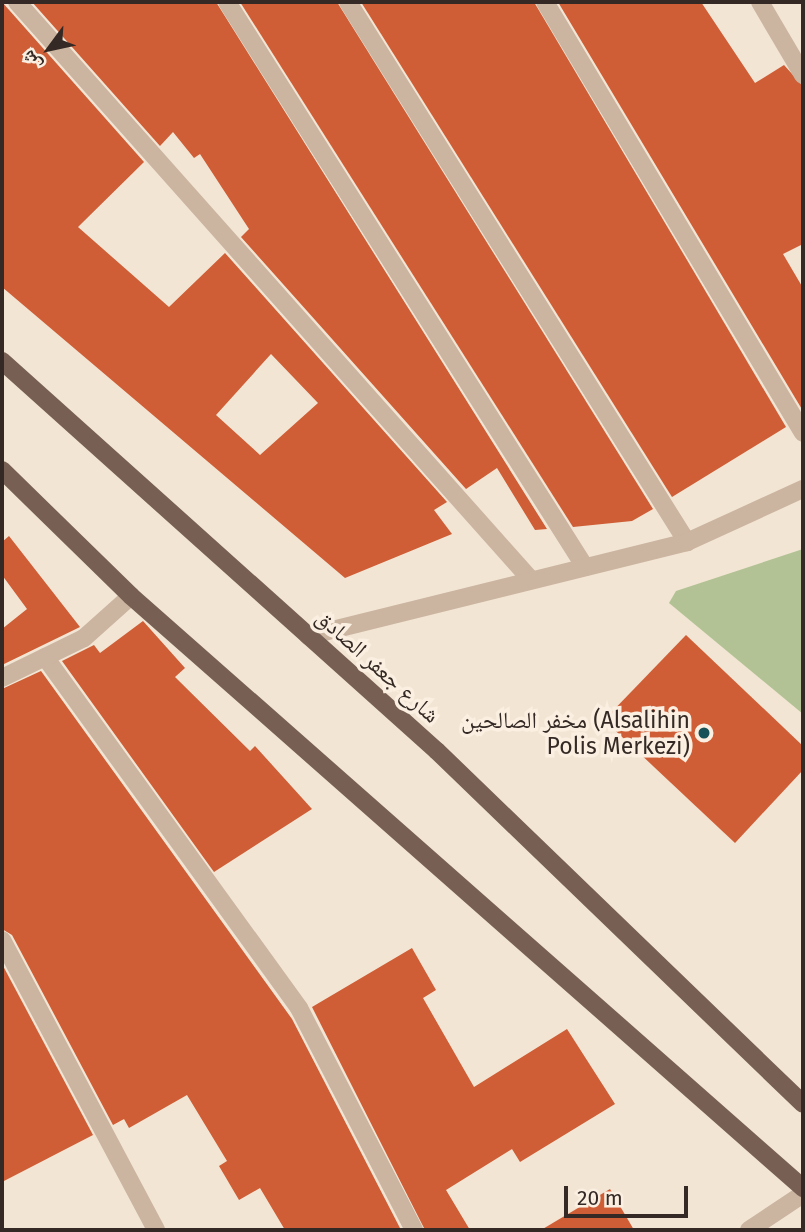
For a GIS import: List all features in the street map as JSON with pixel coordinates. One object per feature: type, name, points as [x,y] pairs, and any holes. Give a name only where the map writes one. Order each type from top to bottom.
[{"type":"main road","name":"شارع جعفر الصادق","points":[[2,361],[308,636],[803,1104]]},
{"type":"main road","points":[[2,470],[131,596],[803,1188]]},
{"type":"street","points":[[17,2],[531,580]]},
{"type":"street","points":[[227,2],[585,567]]},
{"type":"street","points":[[348,2],[687,542]]},
{"type":"street","points":[[545,2],[803,433]]},
{"type":"street","points":[[760,2],[803,75]]},
{"type":"street","points":[[308,636],[687,542],[803,489]]},
{"type":"street","points":[[2,678],[83,638],[131,596]]},
{"type":"street","points":[[45,657],[299,1008],[414,1230]]},
{"type":"street","points":[[2,940],[156,1230]]},
{"type":"street","points":[[749,1230],[803,1194]]},
{"type":"green space","points":[[803,549],[803,714],[669,603],[676,591]]},
{"type":"building","points":[[2,2],[144,162],[78,227],[169,307],[225,253],[447,502],[434,510],[452,534],[345,578],[2,287]],"holes":[[[271,354],[318,403],[260,455],[216,415]]]},
{"type":"building","points":[[32,2],[216,2],[547,529],[535,530],[497,468],[466,489],[241,237],[249,229],[200,154],[194,158],[173,132],[160,146]]},
{"type":"building","points":[[240,2],[337,2],[653,509],[632,521],[573,527]]},
{"type":"building","points":[[361,2],[534,2],[786,427],[672,497]]},
{"type":"building","points":[[558,2],[701,2],[755,83],[784,65],[803,86],[803,244],[783,254],[803,288],[803,411]]},
{"type":"building","points":[[9,536],[80,627],[2,665],[2,629],[27,609],[2,575],[2,542]]},
{"type":"building","points":[[143,621],[185,668],[175,677],[250,751],[255,746],[312,809],[214,872],[62,661],[94,645],[100,653]]},
{"type":"building","name":"مخفر الصالحين (Alsalihin Polis Merkezi)","points":[[686,635],[803,746],[803,770],[735,843],[604,720]]},
{"type":"building","points":[[41,671],[292,1019],[401,1230],[285,1230],[260,1188],[239,1200],[219,1166],[227,1161],[187,1095],[129,1128],[124,1119],[113,1125],[12,935],[2,929],[2,689]]},
{"type":"building","points":[[412,948],[436,990],[423,998],[474,1087],[567,1029],[615,1104],[520,1162],[512,1149],[446,1190],[470,1230],[425,1230],[312,1007]]},
{"type":"building","points":[[2,964],[93,1135],[2,1182]]},
{"type":"building","points":[[610,1189],[634,1230],[541,1230]]},
{"type":"place","name":"مخفر الصالحين (Alsalihin Polis Merkezi)","points":[[704,733]]}]
